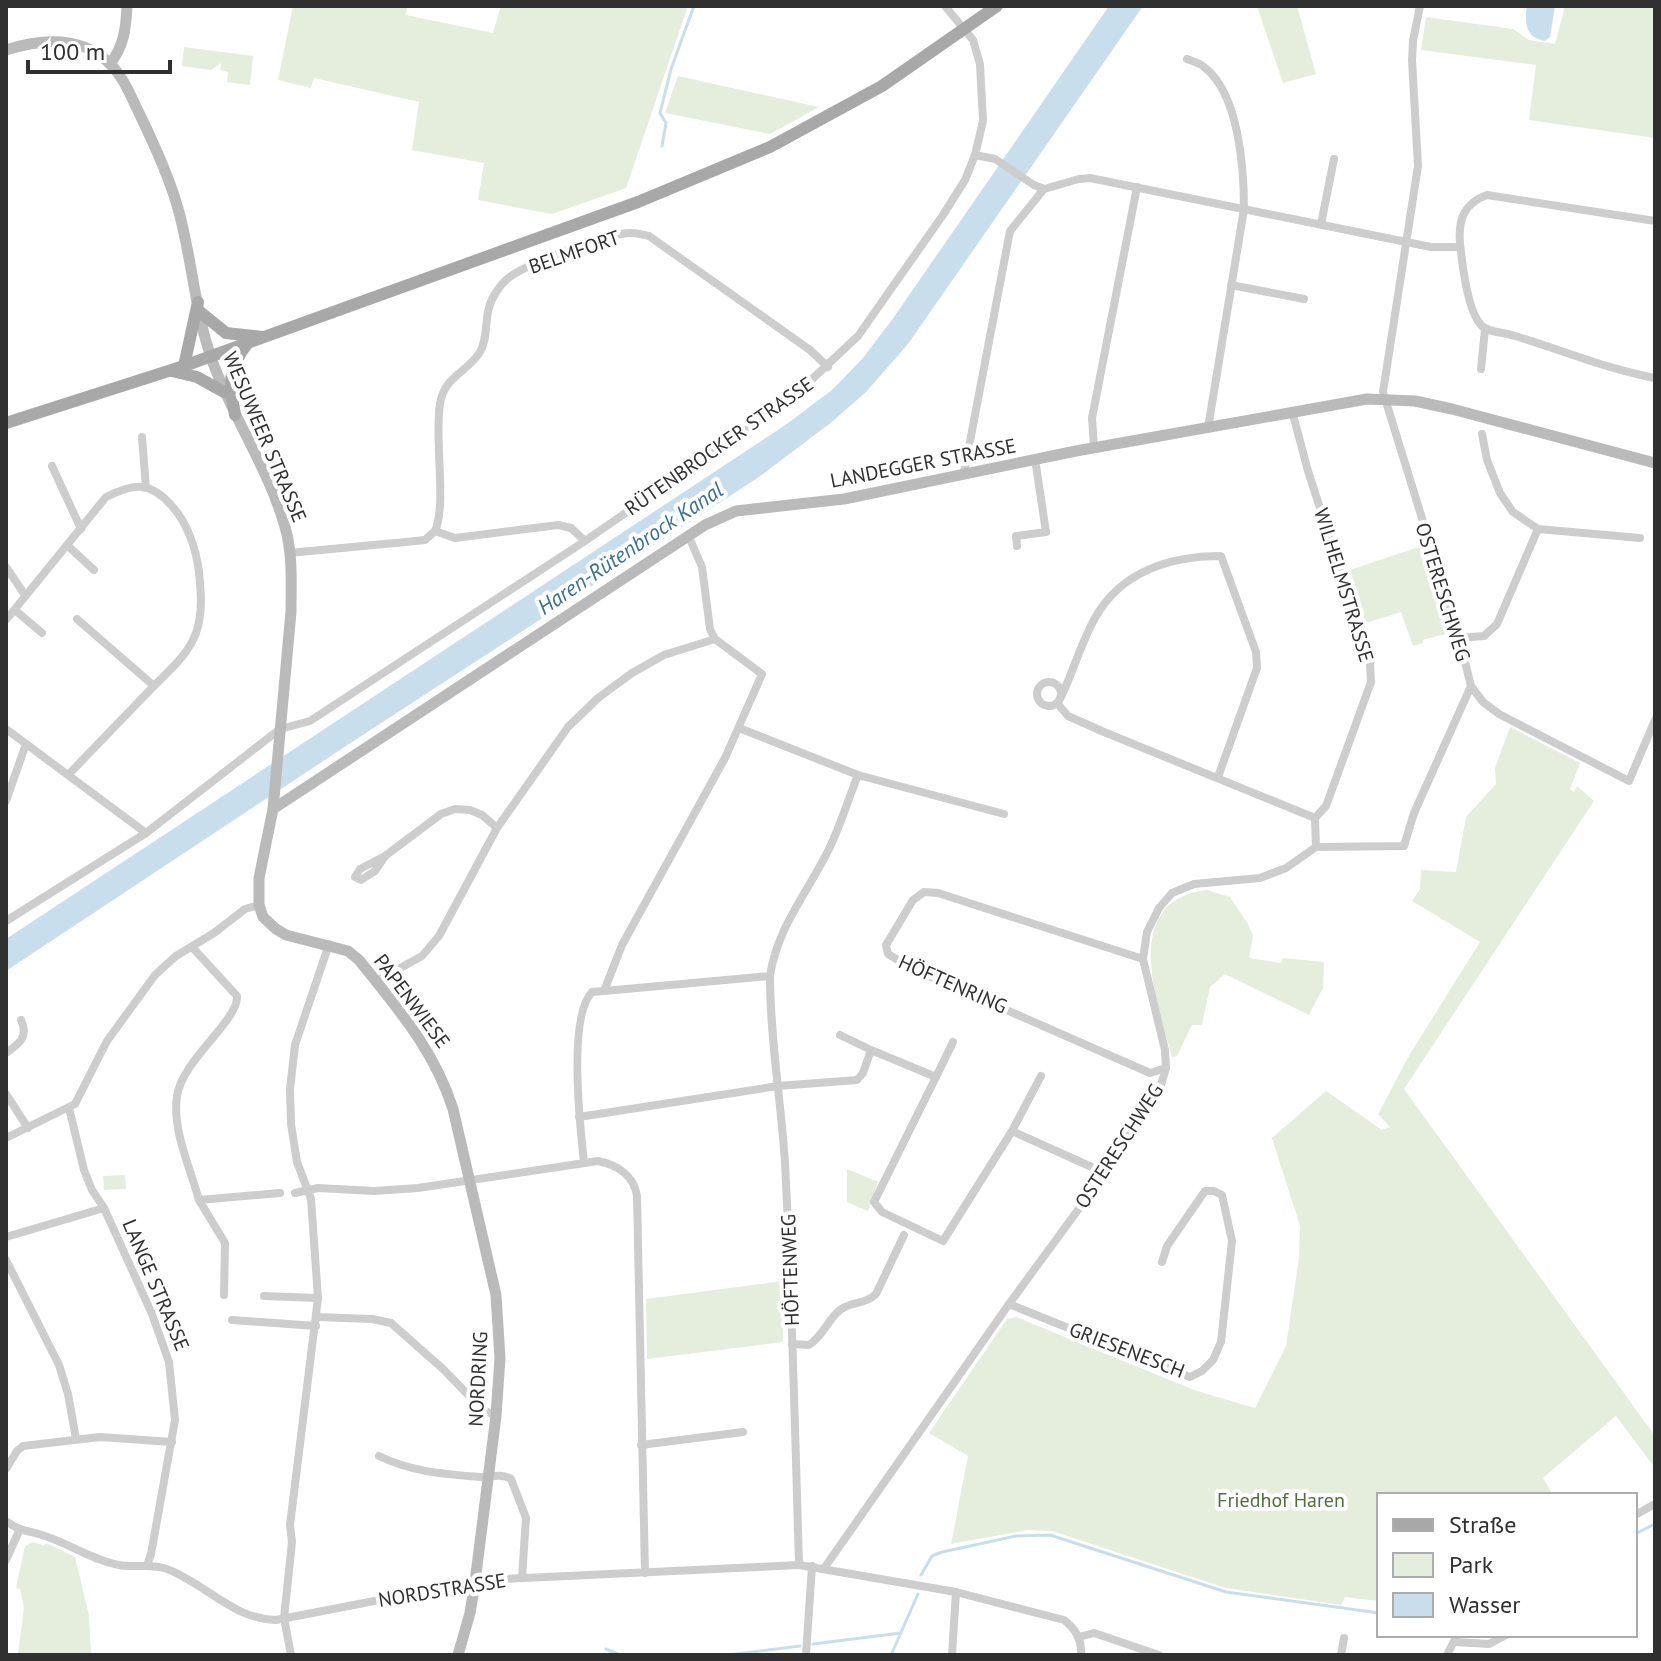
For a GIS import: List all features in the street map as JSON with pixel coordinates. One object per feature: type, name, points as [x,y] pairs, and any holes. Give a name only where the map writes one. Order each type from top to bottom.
[{"type":"main road","points":[[110,64],[118,53],[125,32],[127,6]]},
{"type":"main road","points":[[6,423],[211,357],[638,202],[770,147],[882,86],[997,6]]},
{"type":"main road","name":"WESUWEER STRASSE","points":[[6,50],[55,40],[84,47],[110,64],[127,89],[178,207],[211,357],[224,392],[280,510],[289,553],[291,612],[273,804]]},
{"type":"main road","points":[[178,368],[199,307],[226,333],[263,337]]},
{"type":"main road","points":[[235,415],[229,378],[236,360],[249,343]]},
{"type":"main road","points":[[178,368],[224,392]]},
{"type":"main road","name":"LANDEGGER STRASSE","points":[[273,804],[725,514],[736,511],[844,499],[1094,447],[1367,399],[1415,401],[1452,409],[1655,463]]},
{"type":"main road","points":[[259,905],[259,878],[273,804]]},
{"type":"main road","name":"PAPENWIESE","points":[[259,905],[263,917],[276,929],[300,939],[348,951],[375,982],[437,1065],[453,1109],[468,1179]]},
{"type":"main road","name":"NORDRING","points":[[458,1655],[475,1582],[496,1416],[500,1358],[496,1295],[468,1179]]},
{"type":"street","name":"RÜTENBROCKER STRASSE","points":[[6,921],[146,833],[280,729],[310,721],[585,541],[793,397],[828,367],[858,336],[943,215],[965,180],[975,155],[983,121],[980,64],[973,40],[945,6]]},
{"type":"street","points":[[1384,399],[1418,166],[1412,60],[1420,6]]},
{"type":"street","points":[[1187,59],[1205,67],[1225,96],[1234,119],[1244,174],[1244,209],[1208,428]]},
{"type":"street","points":[[975,155],[995,159],[1044,189]]},
{"type":"street","points":[[1321,224],[1334,159]]},
{"type":"street","points":[[964,473],[1010,231],[1044,189],[1090,178],[1447,249],[1460,247]]},
{"type":"street","points":[[1094,447],[1092,418],[1137,187]]},
{"type":"street","points":[[1655,221],[1487,195],[1470,204],[1462,215],[1459,230],[1472,309],[1477,322],[1485,329],[1510,334],[1620,371],[1655,378]]},
{"type":"street","name":"BELMFORT","points":[[435,531],[439,516],[440,399],[453,377],[479,354],[484,341],[486,314],[502,284],[512,275],[544,261],[613,236],[632,233],[649,236],[810,350],[828,367]]},
{"type":"street","points":[[1231,285],[1304,299]]},
{"type":"street","points":[[1481,369],[1485,329]]},
{"type":"street","name":"OSTERESCHWEG","points":[[825,1567],[1105,1173],[1161,1085],[1166,1068],[1165,1050],[1143,959],[1147,932],[1159,908],[1172,893],[1194,884],[1260,878],[1286,868],[1316,847],[1404,846],[1414,813],[1471,686],[1459,638],[1384,399]]},
{"type":"street","name":"WILHELMSTRASSE","points":[[1292,411],[1308,471],[1370,663],[1371,682],[1326,806],[1315,818]]},
{"type":"street","points":[[1482,434],[1487,460],[1500,493],[1513,512],[1538,529],[1640,538]]},
{"type":"street","points":[[142,437],[146,488]]},
{"type":"street","points":[[1017,546],[1016,536],[1046,532],[1035,459]]},
{"type":"street","points":[[52,466],[81,529]]},
{"type":"street","points":[[6,620],[106,497],[128,486],[158,492],[187,531],[198,564],[201,599],[197,631],[189,647],[69,774]]},
{"type":"street","points":[[289,553],[425,540],[435,531],[455,538],[565,525],[585,541]]},
{"type":"street","points":[[1459,638],[1484,636],[1497,624],[1538,529]]},
{"type":"street","points":[[604,991],[638,914],[725,758],[762,674],[715,639],[710,629],[702,567],[689,537]]},
{"type":"street","points":[[68,546],[94,570]]},
{"type":"street","points":[[1218,777],[1257,668],[1256,652],[1221,556],[1191,556],[1148,568],[1118,589],[1095,618],[1059,700],[1068,716],[1315,818],[1316,847]]},
{"type":"street","points":[[6,567],[25,595]]},
{"type":"street","points":[[15,610],[42,633]]},
{"type":"street","points":[[77,619],[154,686]]},
{"type":"street","points":[[375,982],[422,956],[439,936],[497,828],[568,727],[598,698],[632,673],[664,655],[715,639]]},
{"type":"street","points":[[1471,686],[1483,702],[1499,714],[1629,781],[1655,720]]},
{"type":"street","points":[[739,728],[858,775],[1004,814]]},
{"type":"street","points":[[6,729],[146,833]]},
{"type":"street","points":[[6,801],[26,744]]},
{"type":"street","name":"HÖFTENWEG","points":[[799,1565],[788,1213],[772,1037],[770,976],[773,955],[782,932],[829,850],[858,775]]},
{"type":"street","points":[[385,856],[441,814],[455,809],[482,815],[497,828]]},
{"type":"street","name":"HÖFTENRING","points":[[1143,959],[938,893],[924,892],[913,900],[886,945],[888,954],[913,969],[1150,1073],[1166,1068]]},
{"type":"street","points":[[6,1138],[69,1108],[79,1100],[107,1041],[155,975],[176,956],[245,909],[259,905]]},
{"type":"street","points":[[291,1655],[284,1618],[292,1542],[290,1525],[318,1298],[314,1224],[308,1189],[297,1162],[290,1089],[295,1045],[329,944]]},
{"type":"street","points":[[192,947],[237,996],[238,1001],[234,1011],[189,1067],[177,1097],[177,1123],[199,1200],[225,1243],[224,1295]]},
{"type":"street","points":[[584,1162],[577,1087],[581,1020],[588,995],[598,990],[770,976]]},
{"type":"street","points":[[6,1053],[23,1039],[21,1020]]},
{"type":"street","points":[[840,1035],[936,1077]]},
{"type":"street","points":[[953,1042],[874,1202],[876,1208],[943,1241],[1012,1131],[1041,1076]]},
{"type":"street","points":[[579,1117],[778,1086],[857,1080],[863,1073],[871,1050]]},
{"type":"street","points":[[6,1094],[28,1128]]},
{"type":"street","name":"LANGE STRASSE","points":[[69,1108],[84,1170],[152,1314],[169,1362],[174,1407],[172,1442],[147,1565]]},
{"type":"street","points":[[1012,1131],[1105,1173]]},
{"type":"street","points":[[295,1193],[308,1189],[374,1191],[418,1188],[598,1161],[616,1168],[632,1180],[636,1189],[645,1573]]},
{"type":"street","name":"GRIESENESCH","points":[[1009,1304],[1190,1377],[1213,1360],[1221,1342],[1232,1241],[1222,1195],[1205,1191],[1167,1246],[1162,1262]]},
{"type":"street","points":[[199,1200],[280,1193]]},
{"type":"street","name":"LANGE STRASSE","points":[[6,1237],[104,1208]]},
{"type":"street","points":[[792,1344],[809,1345],[826,1330],[837,1312],[870,1300],[904,1235]]},
{"type":"street","points":[[6,1260],[59,1365],[76,1439]]},
{"type":"street","points":[[264,1296],[318,1298]]},
{"type":"street","points":[[232,1320],[316,1322],[372,1319],[391,1323],[482,1409],[496,1416]]},
{"type":"street","points":[[641,1445],[743,1432]]},
{"type":"street","points":[[6,1469],[23,1446],[100,1437],[172,1442]]},
{"type":"street","points":[[379,1456],[396,1465],[435,1473],[507,1476],[511,1479],[526,1518],[522,1578]]},
{"type":"street","points":[[1637,1514],[1655,1504]]},
{"type":"street","points":[[6,1521],[19,1531],[6,1560]]},
{"type":"street","name":"NORDSTRASSE","points":[[19,1531],[44,1535],[116,1565],[147,1565],[167,1570],[186,1578],[243,1614],[264,1619],[284,1618],[475,1582],[799,1565],[825,1567],[956,1592],[1064,1620],[1074,1627],[1079,1637]]},
{"type":"street","points":[[806,1655],[812,1566]]},
{"type":"street","points":[[952,1655],[956,1592]]},
{"type":"street","points":[[1081,1655],[1079,1637],[1094,1633],[1159,1655]]},
{"type":"street","points":[[1447,1655],[1456,1638],[1489,1644],[1502,1637]]},
{"type":"street","points":[[1341,1655],[1344,1638]]},
{"type":"green space","points":[[293,6],[407,6],[406,15],[493,33],[501,6],[688,6],[626,188],[552,214],[478,200],[484,163],[412,150],[419,102],[314,78],[311,88],[278,80]]},
{"type":"green space","points":[[1257,6],[1297,6],[1316,74],[1283,83]]},
{"type":"green space","points":[[1565,6],[1655,8],[1655,138],[1529,120],[1536,65],[1421,50],[1426,17],[1513,29],[1529,40],[1555,44]]},
{"type":"green space","points":[[184,47],[253,56],[250,85],[227,82],[228,72],[220,70],[221,63],[211,70],[182,66]]},
{"type":"green space","points":[[678,76],[819,107],[770,134],[665,113]]},
{"type":"green space","points":[[1422,546],[1449,633],[1413,646],[1401,612],[1366,623],[1350,570]]},
{"type":"green space","name":"Friedhof Haren","points":[[1510,727],[1580,763],[1570,789],[1574,792],[1577,786],[1594,801],[1404,1089],[1655,1436],[1655,1468],[1616,1416],[1543,1478],[1552,1493],[1377,1493],[1377,1601],[1345,1597],[1341,1605],[1226,1588],[1052,1531],[1027,1530],[951,1544],[968,1456],[929,1433],[1007,1319],[1016,1317],[1194,1390],[1255,1408],[1286,1346],[1299,1258],[1300,1226],[1272,1138],[1326,1091],[1382,1130],[1390,1127],[1378,1114],[1410,1054],[1480,942],[1412,901],[1420,889],[1421,870],[1456,872],[1466,817],[1496,784],[1495,768]]},
{"type":"green space","points":[[1207,890],[1230,897],[1248,924],[1253,936],[1249,958],[1281,963],[1283,958],[1324,962],[1323,988],[1309,1015],[1225,974],[1210,987],[1202,1025],[1192,1025],[1177,1056],[1172,1057],[1153,983],[1153,933],[1162,913],[1180,898]]},
{"type":"green space","points":[[847,1169],[878,1182],[868,1211],[847,1202]]},
{"type":"green space","points":[[125,1175],[126,1189],[104,1190],[103,1176]]},
{"type":"green space","points":[[782,1281],[783,1342],[647,1359],[646,1299]]},
{"type":"green space","points":[[33,1542],[44,1546],[46,1543],[75,1557],[89,1615],[91,1655],[18,1653],[24,1608],[20,1589],[16,1588],[25,1546]]},
{"type":"water","name":"Haren-Rütenbrock Kanal","points":[[1109,6],[1143,6],[908,344],[866,392],[833,421],[759,477],[6,971],[6,939],[784,426],[832,390],[863,358],[894,317]]},
{"type":"water","points":[[1527,6],[1555,6],[1550,37],[1545,41],[1530,33]]},
{"type":"waterway","points":[[662,146],[666,123],[660,113],[671,69],[694,6]]},
{"type":"waterway","points":[[1637,1533],[1655,1524]]},
{"type":"waterway","points":[[921,1575],[932,1556],[942,1552],[1016,1536],[1050,1535],[1226,1592],[1377,1613]]},
{"type":"waterway","points":[[891,1655],[918,1594]]},
{"type":"waterway","points":[[813,1644],[901,1633]]},
{"type":"waterway","points":[[728,1655],[800,1646]]},
{"type":"waterway","points":[[606,1649],[620,1655]]}]
